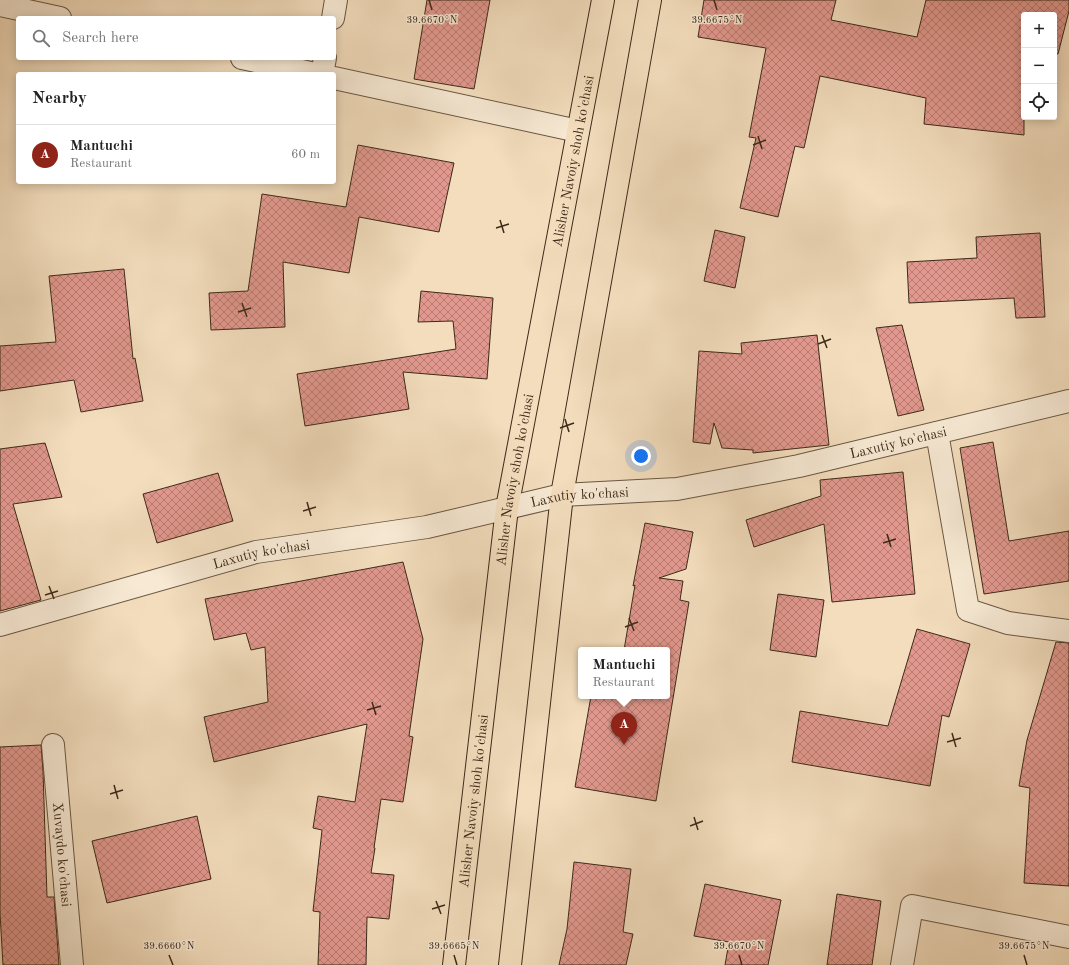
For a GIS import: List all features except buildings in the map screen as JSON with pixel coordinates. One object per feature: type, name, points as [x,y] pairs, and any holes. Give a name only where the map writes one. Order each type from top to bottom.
[{"type":"main road","name":"Alisher Navoiy shoh ko'chasi","points":[[454,965],[507,508],[604,0]]},
{"type":"main road","points":[[510,965],[562,495],[650,0]]},
{"type":"street","points":[[333,16],[336,0]]},
{"type":"street","points":[[0,5],[51,16]]},
{"type":"street","points":[[251,60],[306,72]]},
{"type":"street","points":[[322,72],[326,60]]},
{"type":"street","points":[[336,78],[578,131]]},
{"type":"street","name":"Laxutiy ko'chasi","points":[[0,625],[256,552],[427,527],[562,495],[677,488],[799,466],[1069,401]]},
{"type":"street","points":[[937,433],[968,610],[1008,623],[1069,631]]},
{"type":"street","name":"Xuvaydo ko'chasi","points":[[53,745],[72,965]]},
{"type":"street","points":[[902,965],[912,906],[1069,937]]},
{"type":"place","name":"Mantuchi","points":[[624,745]]}]
